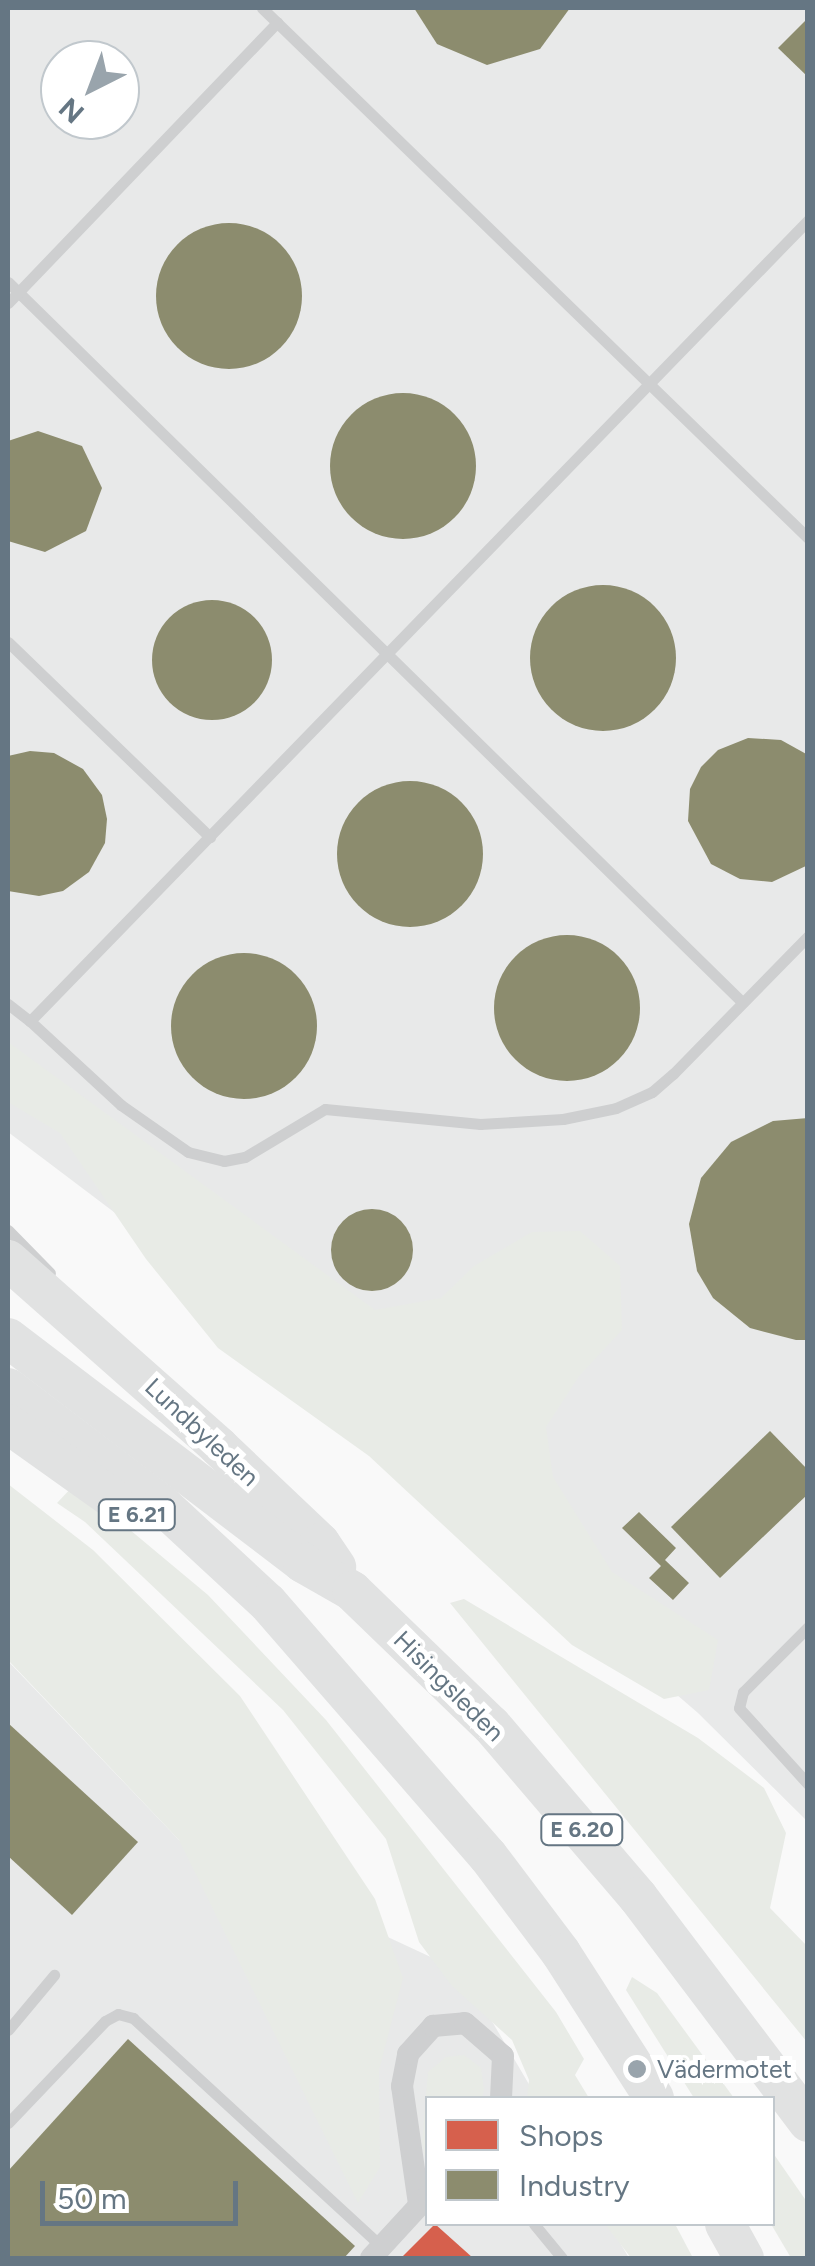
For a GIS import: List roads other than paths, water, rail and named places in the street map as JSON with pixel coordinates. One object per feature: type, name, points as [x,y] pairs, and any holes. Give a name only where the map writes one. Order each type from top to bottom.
[{"type":"highway","name":"Lundbyleden","points":[[23,1274],[99,1336],[320,1543],[352,1591]]},
{"type":"highway","name":"Hisingsleden","points":[[8,1338],[302,1562],[352,1591],[548,1790],[808,2122]]},
{"type":"highway","points":[[8,1388],[162,1504],[268,1603],[488,1856],[561,1953],[653,2096]]},
{"type":"highway","name":"E 6.21","points":[[8,1424],[268,1603]]},
{"type":"highway","points":[[725,2226],[744,2258]]},
{"type":"street","points":[[377,2253],[424,2200],[402,2086],[408,2054],[433,2026],[465,2023],[503,2056],[500,2096]]},
{"type":"lane","points":[[262,8],[808,538]]},
{"type":"lane","points":[[8,303],[277,22]]},
{"type":"lane","points":[[30,1020],[808,220]]},
{"type":"lane","points":[[8,282],[741,1002]]},
{"type":"lane","points":[[8,642],[210,836]]},
{"type":"lane","points":[[8,1004],[121,1104],[188,1152],[224,1161],[245,1157],[325,1109],[480,1124],[616,1108],[652,1092],[808,936]]},
{"type":"lane","points":[[8,1230],[99,1336]]},
{"type":"lane","points":[[808,1627],[743,1692],[739,1708],[808,1784]]},
{"type":"lane","points":[[8,2030],[54,1975]]},
{"type":"lane","points":[[8,2123],[105,2020],[118,2014],[134,2018],[377,2253]]},
{"type":"lane","points":[[536,2226],[562,2258]]},
{"type":"place","name":"Vädermotet","points":[[637,2069]]}]
